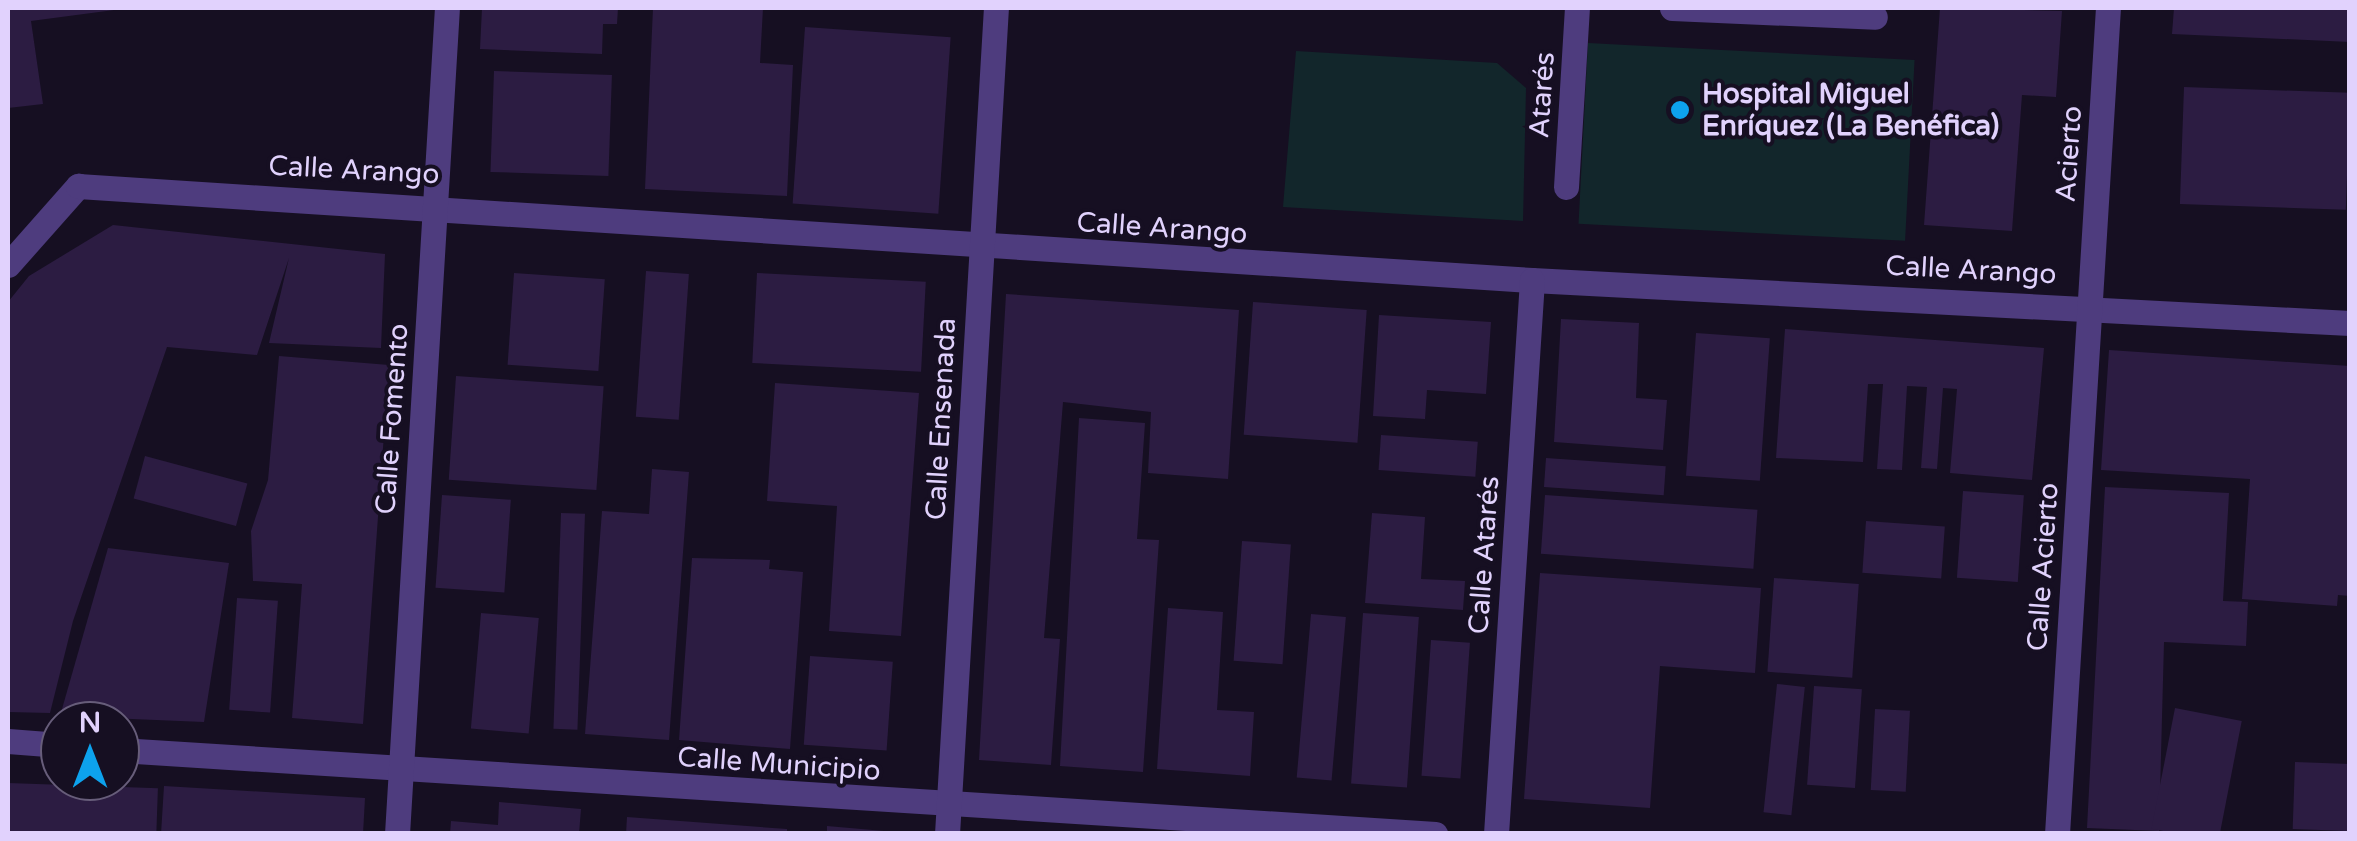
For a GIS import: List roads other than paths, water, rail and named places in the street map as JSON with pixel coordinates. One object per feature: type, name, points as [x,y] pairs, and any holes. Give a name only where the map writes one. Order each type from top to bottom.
[{"type":"street","name":"Calle Fomento","points":[[396,834],[448,8]]},
{"type":"street","name":"Calle Ensenada","points":[[947,834],[996,8]]},
{"type":"street","name":"Atarés","points":[[1566,187],[1577,8]]},
{"type":"street","points":[[1672,8],[1874,16]]},
{"type":"street","name":"Acierto","points":[[2090,305],[2108,8]]},
{"type":"street","name":"Calle Arango","points":[[8,265],[78,186],[435,204],[980,246],[1532,280],[2090,305],[2350,323]]},
{"type":"street","name":"Calle Atarés","points":[[1496,834],[1532,280]]},
{"type":"street","name":"Calle Acierto","points":[[2057,834],[2090,305]]},
{"type":"street","points":[[8,742],[40,744]]},
{"type":"street","name":"Calle Municipio","points":[[140,752],[1435,834]]},
{"type":"place","name":"Hospital Miguel Enríquez (La Benéfica)","points":[[1680,110]]}]
